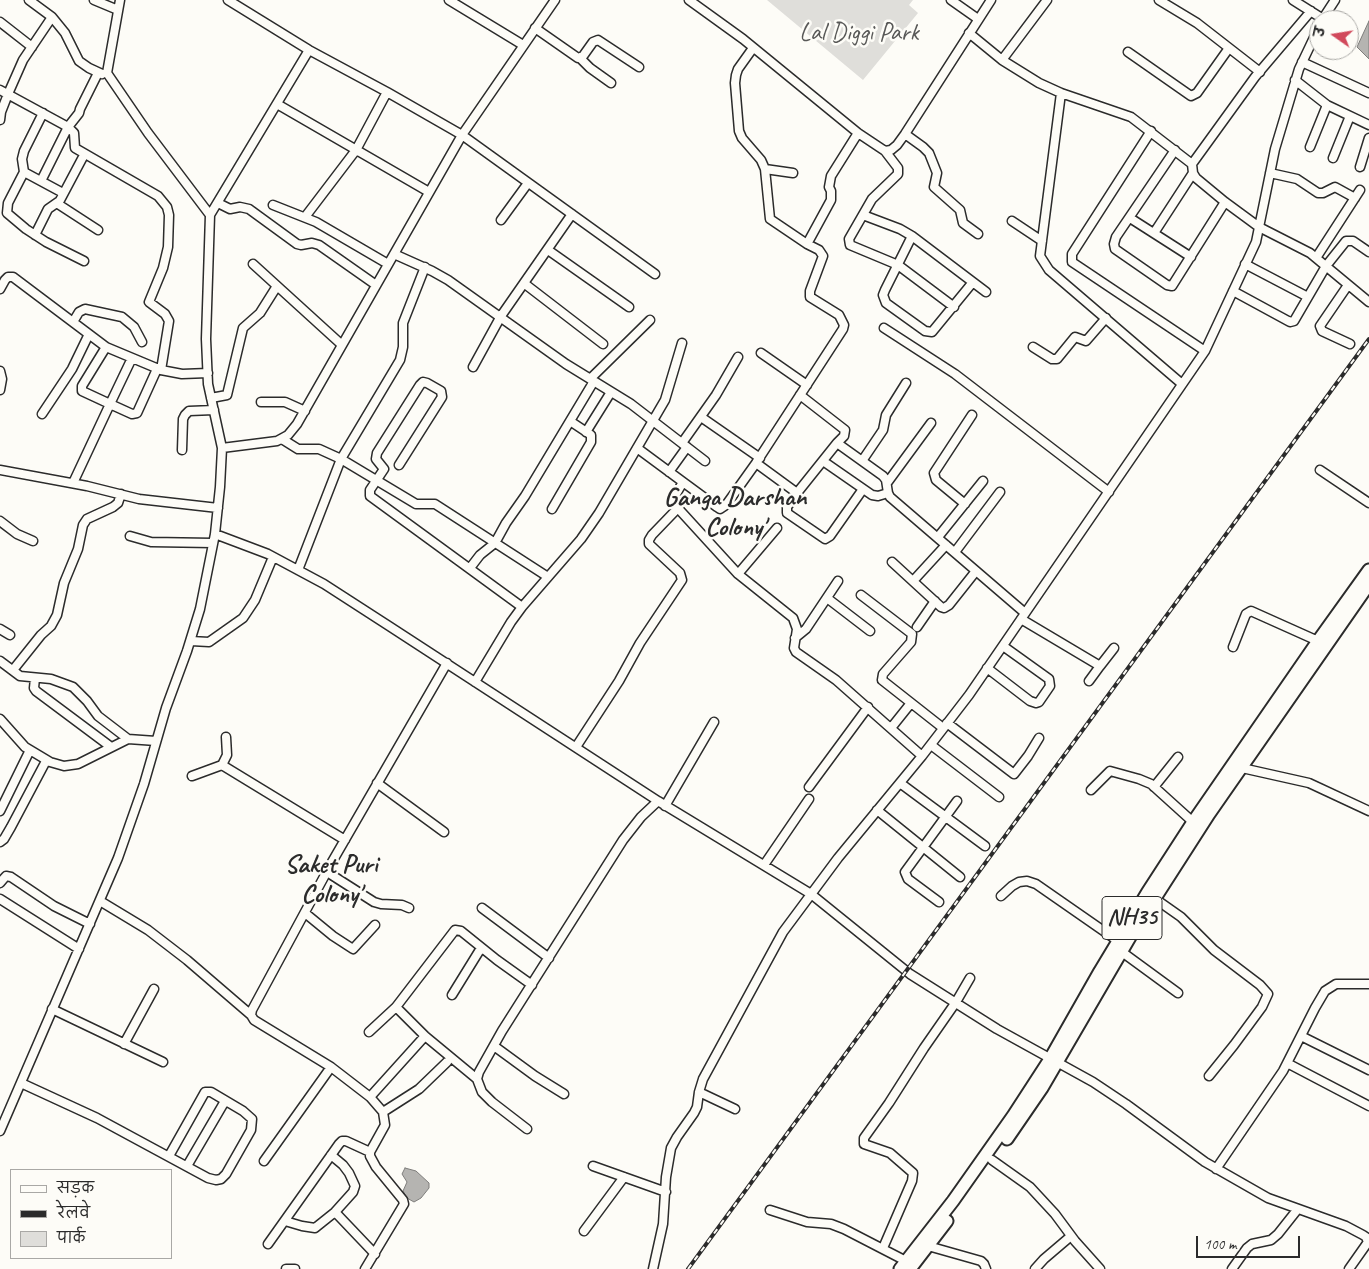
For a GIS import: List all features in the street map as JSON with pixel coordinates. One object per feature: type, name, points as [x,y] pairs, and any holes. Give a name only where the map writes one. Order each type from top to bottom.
[{"type":"highway","name":"NH35","points":[[905,1266],[928,1246],[1028,1109],[1120,946],[1147,893],[1193,822],[1369,570]]},
{"type":"highway","name":"NH35","points":[[1120,946],[1369,584]]},
{"type":"highway","name":"NH35","points":[[905,1266],[1054,1061]]},
{"type":"street","points":[[28,0],[52,17],[65,33],[79,61],[108,77]]},
{"type":"street","points":[[94,0],[118,10]]},
{"type":"street","points":[[120,0],[106,68],[108,77],[210,215]]},
{"type":"street","points":[[228,0],[309,50],[462,135],[655,274]]},
{"type":"street","points":[[449,0],[523,45]]},
{"type":"street","points":[[222,448],[277,441],[282,439],[298,424],[462,135],[555,0]]},
{"type":"street","points":[[688,0],[753,48],[858,133],[885,152],[898,168],[898,174],[872,199],[849,239],[850,245],[898,266],[954,307]]},
{"type":"street","points":[[951,0],[978,19]]},
{"type":"street","points":[[885,152],[897,145],[905,134],[991,0]]},
{"type":"street","points":[[1002,60],[1047,0]]},
{"type":"street","points":[[1160,0],[1197,23],[1260,72]]},
{"type":"street","points":[[1294,0],[1309,10]]},
{"type":"street","points":[[1309,13],[1260,72],[1192,164],[1193,173],[1196,178],[1225,202],[1259,227],[1310,253],[1369,302]]},
{"type":"street","points":[[0,120],[8,94],[23,60],[52,17]]},
{"type":"street","points":[[0,22],[32,48]]},
{"type":"street","points":[[536,28],[580,58],[590,68],[611,83]]},
{"type":"street","points":[[969,33],[1002,60],[1039,83],[1131,117],[1192,164]]},
{"type":"street","points":[[580,58],[593,42],[598,40],[638,68]]},
{"type":"street","points":[[637,448],[717,507],[723,508],[758,460],[843,329],[844,324],[839,315],[810,297],[810,291],[823,256],[819,250],[770,219],[765,169],[761,160],[742,138],[738,125],[736,74],[738,68],[753,48]]},
{"type":"street","points":[[1128,52],[1191,96],[1197,93],[1229,48]]},
{"type":"street","points":[[653,1269],[658,1250],[671,1148],[697,1107],[703,1079],[783,932],[838,858],[946,726],[1205,351],[1256,242],[1275,149],[1295,80],[1309,48]]},
{"type":"street","points":[[0,1131],[100,901],[134,814],[166,708],[191,641],[200,609],[215,534],[222,448],[211,398],[206,339],[210,215],[309,50]]},
{"type":"street","points":[[1302,62],[1369,93]]},
{"type":"street","points":[[41,181],[68,127],[80,113],[80,109],[98,73]]},
{"type":"street","points":[[1295,80],[1327,105],[1369,125]]},
{"type":"street","points":[[0,90],[68,127],[74,134],[75,148],[84,155],[158,196],[167,207],[169,216],[168,247],[163,268],[149,302],[166,314],[168,321],[159,369],[137,414],[132,414],[82,391],[82,386],[106,347]]},
{"type":"street","points":[[305,217],[356,150],[387,92]]},
{"type":"street","points":[[1062,93],[1040,256],[1049,270],[1182,384]]},
{"type":"street","points":[[277,104],[429,192]]},
{"type":"street","points":[[1310,147],[1327,105]]},
{"type":"street","points":[[43,113],[24,151],[24,172],[8,203],[7,213],[35,235],[84,261]]},
{"type":"street","points":[[1333,158],[1350,116]]},
{"type":"street","points":[[1151,131],[1072,254],[1072,262],[1205,351]]},
{"type":"street","points":[[807,244],[831,200],[829,187],[832,176],[858,133]]},
{"type":"street","points":[[905,134],[929,153],[937,173],[934,187],[960,210],[964,223],[978,234]]},
{"type":"street","points":[[1360,168],[1369,138]]},
{"type":"street","points":[[1175,150],[1116,237],[1115,248],[1167,286],[1172,286],[1225,202]]},
{"type":"street","points":[[35,235],[48,209],[58,202],[84,155]]},
{"type":"street","points":[[765,169],[793,173]]},
{"type":"street","points":[[24,172],[63,193]]},
{"type":"street","points":[[1154,233],[1193,173]]},
{"type":"street","points":[[1270,173],[1297,179],[1318,193],[1335,188],[1355,198]]},
{"type":"street","points":[[500,220],[528,183]]},
{"type":"street","points":[[1316,258],[1360,190]]},
{"type":"street","points":[[58,202],[60,207],[98,230]]},
{"type":"street","points":[[218,203],[230,209],[240,207],[249,209],[297,244],[312,243],[319,245],[376,285]]},
{"type":"street","points":[[273,205],[328,228],[388,264]]},
{"type":"street","points":[[474,367],[501,316],[572,214]]},
{"type":"street","points":[[863,215],[900,229],[912,236],[986,292]]},
{"type":"street","points":[[1130,218],[1191,257]]},
{"type":"street","points":[[1012,222],[1042,241]]},
{"type":"street","points":[[912,236],[884,290],[884,300],[925,331],[932,332],[936,330],[972,282]]},
{"type":"street","points":[[1233,291],[1290,322],[1294,321],[1326,266],[1346,241],[1353,241],[1369,252]]},
{"type":"street","points":[[548,250],[629,307]]},
{"type":"street","points":[[394,254],[425,267],[448,280],[566,364],[653,420],[705,461]]},
{"type":"street","points":[[253,264],[342,345]]},
{"type":"street","points":[[1245,264],[1308,297]]},
{"type":"street","points":[[298,570],[341,459],[400,360],[403,348],[402,323],[425,267]]},
{"type":"street","points":[[0,289],[8,277],[14,277],[106,347],[159,369],[182,374],[208,373]]},
{"type":"street","points":[[525,284],[603,344]]},
{"type":"street","points":[[1348,285],[1320,326],[1322,331],[1350,344]]},
{"type":"street","points":[[211,398],[227,395],[244,328],[260,313],[277,286]]},
{"type":"street","points":[[72,322],[79,312],[85,309],[122,317],[134,327],[142,342]]},
{"type":"street","points":[[1033,347],[1052,359],[1057,359],[1075,337],[1086,341],[1106,318]]},
{"type":"street","points":[[470,568],[480,555],[495,543],[525,496],[592,380],[650,320]]},
{"type":"street","points":[[884,328],[955,374],[1108,492]]},
{"type":"street","points":[[42,414],[72,369],[88,334]]},
{"type":"street","points":[[475,682],[522,607],[592,525],[669,392],[682,344]]},
{"type":"street","points":[[761,353],[806,385]]},
{"type":"street","points":[[670,472],[684,445],[716,396],[738,357]]},
{"type":"street","points":[[73,483],[132,358]]},
{"type":"street","points":[[0,371],[2,379],[0,390]]},
{"type":"street","points":[[399,465],[442,397],[441,391],[427,382],[420,385],[377,453],[376,459],[384,469],[370,490],[370,496],[415,527],[522,607]]},
{"type":"street","points":[[862,461],[883,430],[886,415],[906,383]]},
{"type":"street","points":[[586,432],[611,392]]},
{"type":"street","points":[[800,395],[845,430],[844,436],[787,507],[787,513],[825,539],[830,536],[863,489]]},
{"type":"street","points":[[261,402],[285,402],[305,410]]},
{"type":"street","points":[[182,450],[183,419],[185,415],[189,411],[214,410]]},
{"type":"street","points":[[964,504],[936,480],[934,473],[972,415]]},
{"type":"street","points":[[701,417],[758,460],[797,493]]},
{"type":"street","points":[[552,509],[592,442],[591,435],[570,420]]},
{"type":"street","points":[[887,484],[931,423]]},
{"type":"street","points":[[282,439],[298,449],[318,449],[341,459],[416,504],[435,504],[548,577]]},
{"type":"street","points":[[838,443],[883,476],[890,497],[955,552],[1023,616],[1100,666]]},
{"type":"street","points":[[823,462],[876,496],[888,493]]},
{"type":"street","points":[[0,470],[73,483],[162,503],[218,508]]},
{"type":"street","points":[[1320,470],[1369,503]]},
{"type":"street","points":[[938,537],[983,481]]},
{"type":"street","points":[[683,482],[675,497],[675,505],[738,574],[794,618],[797,629],[794,648],[799,655],[836,680],[922,756]]},
{"type":"street","points":[[955,552],[1000,492]]},
{"type":"street","points":[[13,670],[41,635],[51,626],[57,615],[64,583],[78,549],[83,525],[87,519],[113,508],[118,503],[121,494]]},
{"type":"street","points":[[576,747],[619,681],[640,643],[682,580],[680,573],[649,544],[652,535],[678,508]]},
{"type":"street","points":[[0,521],[17,534],[32,541]]},
{"type":"street","points":[[738,574],[778,528]]},
{"type":"street","points":[[215,534],[273,557],[373,615],[665,806],[811,894],[910,974],[997,1029],[1093,1082],[1216,1169],[1268,1198],[1346,1226],[1368,1237],[1366,1245],[1349,1269]]},
{"type":"street","points":[[130,536],[150,542],[213,543]]},
{"type":"street","points":[[913,582],[946,545]]},
{"type":"street","points":[[191,641],[209,642],[243,618],[255,600],[273,557]]},
{"type":"street","points":[[892,562],[941,607],[947,608],[976,571]]},
{"type":"street","points":[[795,638],[806,629],[838,581]]},
{"type":"street","points":[[861,596],[912,634],[911,642],[883,674],[882,680],[911,703],[1014,774],[1039,738]]},
{"type":"street","points":[[826,598],[870,631]]},
{"type":"street","points":[[917,627],[935,601]]},
{"type":"street","points":[[1233,648],[1246,614],[1251,611],[1318,641]]},
{"type":"street","points":[[0,629],[10,635]]},
{"type":"street","points":[[987,668],[1030,701],[1039,702],[1050,686],[1049,680],[1003,646]]},
{"type":"street","points":[[1089,681],[1114,648]]},
{"type":"street","points":[[0,661],[20,676],[60,681],[73,687],[98,716],[128,738],[156,741]]},
{"type":"street","points":[[251,1015],[254,1003],[446,663]]},
{"type":"street","points":[[34,678],[34,688],[36,691],[111,747]]},
{"type":"street","points":[[891,728],[911,703]]},
{"type":"street","points":[[809,786],[868,707]]},
{"type":"street","points":[[0,719],[17,740],[30,750],[46,761],[64,766],[78,764],[128,738]]},
{"type":"street","points":[[665,806],[714,722]]},
{"type":"street","points":[[192,776],[222,765],[227,755],[226,736]]},
{"type":"street","points":[[930,745],[999,796]]},
{"type":"street","points":[[0,811],[30,750]]},
{"type":"street","points":[[1154,787],[1178,758]]},
{"type":"street","points":[[0,842],[11,827],[46,761]]},
{"type":"street","points":[[222,765],[345,840]]},
{"type":"street","points":[[1242,768],[1308,783],[1369,811]]},
{"type":"street","points":[[1091,790],[1106,772],[1113,770],[1145,781],[1193,822]]},
{"type":"street","points":[[377,783],[444,832]]},
{"type":"street","points":[[900,783],[985,846]]},
{"type":"street","points":[[764,866],[809,799]]},
{"type":"street","points":[[477,1079],[494,1046],[623,840],[641,817],[658,801]]},
{"type":"street","points":[[939,902],[905,875],[907,868],[957,801]]},
{"type":"street","points":[[877,810],[960,878]]},
{"type":"street","points":[[327,872],[374,902],[402,904],[409,908]]},
{"type":"street","points":[[0,883],[6,876],[11,877],[54,906],[90,924]]},
{"type":"street","points":[[1002,896],[1019,882],[1027,881],[1036,884],[1120,946],[1178,993]]},
{"type":"street","points":[[1154,898],[1181,916],[1214,950],[1260,985],[1268,994],[1262,1006],[1234,1045],[1208,1076]]},
{"type":"street","points":[[0,899],[79,949]]},
{"type":"street","points":[[100,901],[156,936],[187,960],[251,1015],[254,1020],[330,1067],[370,1097],[383,1112],[385,1125],[370,1152]]},
{"type":"street","points":[[482,908],[549,958]]},
{"type":"street","points":[[305,913],[333,936],[353,949],[376,925]]},
{"type":"street","points":[[369,1032],[396,1007],[455,930],[461,931],[532,985]]},
{"type":"street","points":[[452,995],[481,948]]},
{"type":"street","points":[[883,1248],[914,1177],[914,1173],[890,1153],[864,1144],[863,1140],[956,1002],[970,978]]},
{"type":"street","points":[[1216,1169],[1287,1063],[1321,998],[1330,987],[1344,983],[1369,984]]},
{"type":"street","points":[[124,1044],[154,990]]},
{"type":"street","points":[[396,1007],[425,1036],[477,1079],[482,1092],[528,1129]]},
{"type":"street","points":[[52,1009],[163,1062]]},
{"type":"street","points":[[370,1097],[425,1036]]},
{"type":"street","points":[[1301,1036],[1369,1070]]},
{"type":"street","points":[[494,1046],[514,1059],[534,1076],[564,1094]]},
{"type":"street","points":[[383,1112],[419,1089],[447,1062]]},
{"type":"street","points":[[1287,1063],[1369,1106]]},
{"type":"street","points":[[264,1161],[330,1067]]},
{"type":"street","points":[[21,1083],[90,1114],[187,1166],[216,1180],[221,1179],[226,1174],[251,1130],[252,1120],[250,1116],[211,1092],[205,1092],[169,1156]]},
{"type":"street","points":[[699,1092],[734,1109]]},
{"type":"street","points":[[187,1166],[225,1101]]},
{"type":"street","points":[[0,1109],[8,1113]]},
{"type":"street","points":[[268,1244],[342,1141],[370,1152],[376,1167],[403,1200],[404,1204],[365,1269]]},
{"type":"street","points":[[285,1221],[315,1228],[348,1199],[355,1186],[354,1180],[343,1165],[331,1155]]},
{"type":"street","points":[[992,1160],[1030,1187],[1100,1269]]},
{"type":"street","points":[[593,1166],[666,1192]]},
{"type":"street","points":[[584,1231],[624,1177]]},
{"type":"street","points":[[770,1210],[807,1222],[831,1224],[844,1228],[883,1248],[905,1266]]},
{"type":"street","points":[[1232,1269],[1247,1248],[1252,1244],[1271,1240],[1297,1210]]},
{"type":"street","points":[[334,1212],[375,1254]]},
{"type":"street","points":[[1035,1269],[1071,1236]]},
{"type":"street","points":[[928,1246],[981,1261],[986,1269]]},
{"type":"street","points":[[286,1269],[295,1269]]},
{"type":"green space","name":"Lal Diggi Park","points":[[767,0],[913,0],[909,5],[918,13],[863,80]]},
{"type":"shaded area","points":[[1369,21],[1369,59],[1359,49],[1359,43]]},
{"type":"shaded area","points":[[405,1168],[416,1171],[429,1183],[429,1188],[421,1198],[414,1202],[407,1198],[403,1191],[407,1182],[402,1174]]},
{"type":"railway","points":[[688,1269],[1369,339]]},
{"type":"district","name":"Ganga Darshan Colony'","points":[[735,513]]},
{"type":"district","name":"Saket Puri Colony'","points":[[331,880]]}]
